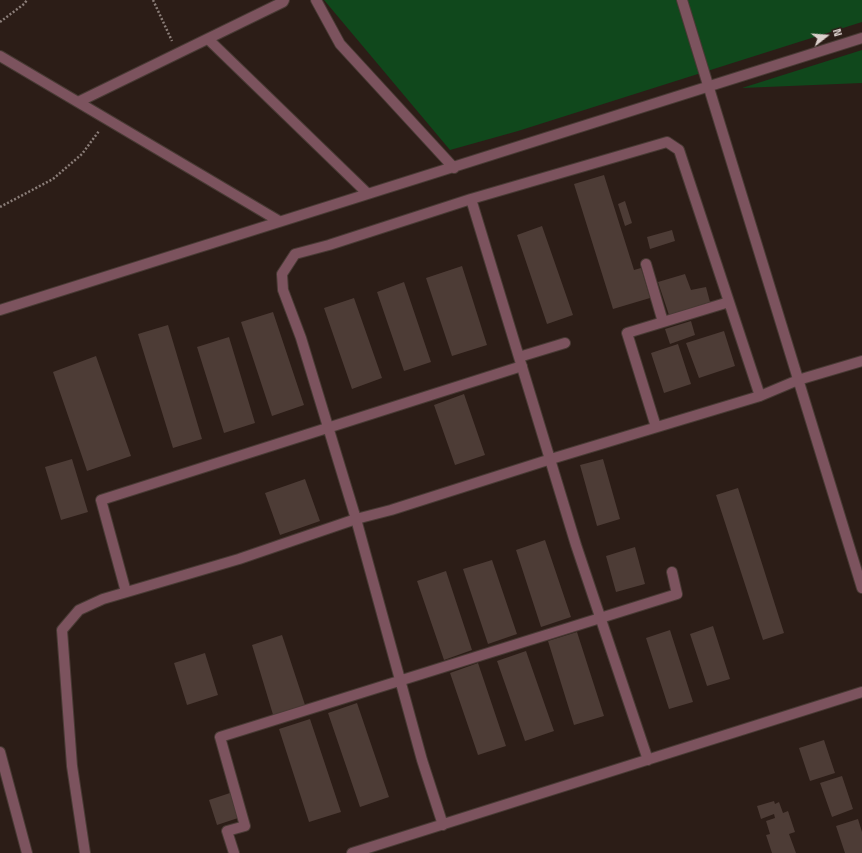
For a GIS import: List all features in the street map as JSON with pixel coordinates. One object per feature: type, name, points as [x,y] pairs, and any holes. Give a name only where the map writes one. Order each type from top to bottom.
[{"type":"street","points":[[316,0],[340,44],[454,168]]},
{"type":"street","points":[[682,0],[862,588]]},
{"type":"street","points":[[78,102],[285,1]]},
{"type":"street","points":[[0,310],[862,38]]},
{"type":"street","points":[[208,39],[367,193]]},
{"type":"street","points":[[0,56],[279,221]]},
{"type":"street","points":[[443,825],[422,760],[356,519],[301,338],[283,290],[282,274],[288,263],[295,254],[329,245],[471,199],[667,142],[679,150],[760,396]]},
{"type":"street","points":[[471,199],[576,545],[648,760]]},
{"type":"street","points":[[646,264],[663,322]]},
{"type":"street","points":[[656,427],[627,334],[729,302]]},
{"type":"street","points":[[126,592],[101,500],[328,428],[521,362],[565,343]]},
{"type":"street","points":[[85,853],[72,766],[62,630],[79,610],[103,599],[239,559],[356,519],[391,510],[551,459],[760,396],[798,380],[862,361]]},
{"type":"street","points":[[234,853],[227,831],[246,826],[220,737],[677,594],[672,572]]},
{"type":"street","points":[[352,853],[862,692]]},
{"type":"street","points":[[0,752],[27,853]]},
{"type":"path","points":[[0,22],[24,4],[27,0]]},
{"type":"path","points":[[153,0],[178,54]]},
{"type":"path","points":[[0,206],[53,179],[82,154],[107,120]]},
{"type":"green space","points":[[324,0],[862,0],[862,22],[518,131],[450,150]]},
{"type":"green space","points":[[862,50],[862,83],[742,88]]},
{"type":"building","points":[[604,175],[634,270],[641,268],[650,298],[613,309],[574,184]]},
{"type":"building","points":[[625,201],[632,223],[625,226],[618,204]]},
{"type":"building","points":[[542,226],[573,315],[547,324],[517,235]]},
{"type":"building","points":[[672,230],[675,241],[650,249],[647,237]]},
{"type":"building","points":[[462,266],[487,345],[452,356],[426,278]]},
{"type":"building","points":[[685,274],[691,290],[706,287],[710,302],[669,315],[658,282]]},
{"type":"building","points":[[404,282],[431,362],[404,371],[377,292]]},
{"type":"building","points":[[354,298],[382,378],[352,389],[324,308]]},
{"type":"building","points":[[273,312],[304,405],[272,416],[241,322]]},
{"type":"building","points":[[691,321],[695,335],[670,344],[665,329]]},
{"type":"building","points":[[168,325],[202,439],[173,448],[138,334]]},
{"type":"building","points":[[724,331],[735,366],[699,378],[686,343]]},
{"type":"building","points":[[229,337],[255,423],[224,433],[197,347]]},
{"type":"building","points":[[678,344],[691,384],[664,393],[651,353]]},
{"type":"building","points":[[96,356],[131,456],[87,471],[53,372]]},
{"type":"building","points":[[464,394],[485,455],[455,465],[434,405]]},
{"type":"building","points":[[72,459],[88,512],[61,520],[45,467]]},
{"type":"building","points":[[603,459],[620,519],[597,526],[580,465]]},
{"type":"building","points":[[305,479],[320,521],[280,535],[265,493]]},
{"type":"building","points":[[738,488],[784,633],[763,640],[716,495]]},
{"type":"building","points":[[545,540],[571,617],[541,627],[516,550]]},
{"type":"building","points":[[635,547],[645,584],[616,592],[606,556]]},
{"type":"building","points":[[492,560],[517,634],[488,644],[463,569]]},
{"type":"building","points":[[446,571],[472,650],[444,660],[417,581]]},
{"type":"building","points":[[713,626],[730,679],[707,686],[690,634]]},
{"type":"building","points":[[670,630],[693,702],[669,709],[646,638]]},
{"type":"building","points":[[577,632],[604,716],[574,725],[548,641]]},
{"type":"building","points":[[282,635],[306,708],[274,718],[252,645]]},
{"type":"building","points":[[526,651],[554,731],[525,741],[497,661]]},
{"type":"building","points":[[205,653],[218,695],[187,705],[174,663]]},
{"type":"building","points":[[478,663],[506,746],[478,755],[450,673]]},
{"type":"building","points":[[357,703],[389,797],[360,807],[328,713]]},
{"type":"building","points":[[310,719],[341,812],[309,822],[279,729]]},
{"type":"building","points":[[824,740],[835,773],[810,781],[799,748]]},
{"type":"building","points":[[842,776],[853,809],[832,817],[820,783]]},
{"type":"building","points":[[233,792],[241,817],[217,825],[209,800]]},
{"type":"building","points":[[774,801],[775,804],[779,802],[783,813],[788,811],[795,832],[789,834],[796,853],[772,853],[766,835],[770,834],[766,821],[775,818],[774,814],[761,819],[757,806]]},
{"type":"building","points":[[858,819],[862,832],[862,853],[845,853],[836,826]]}]
